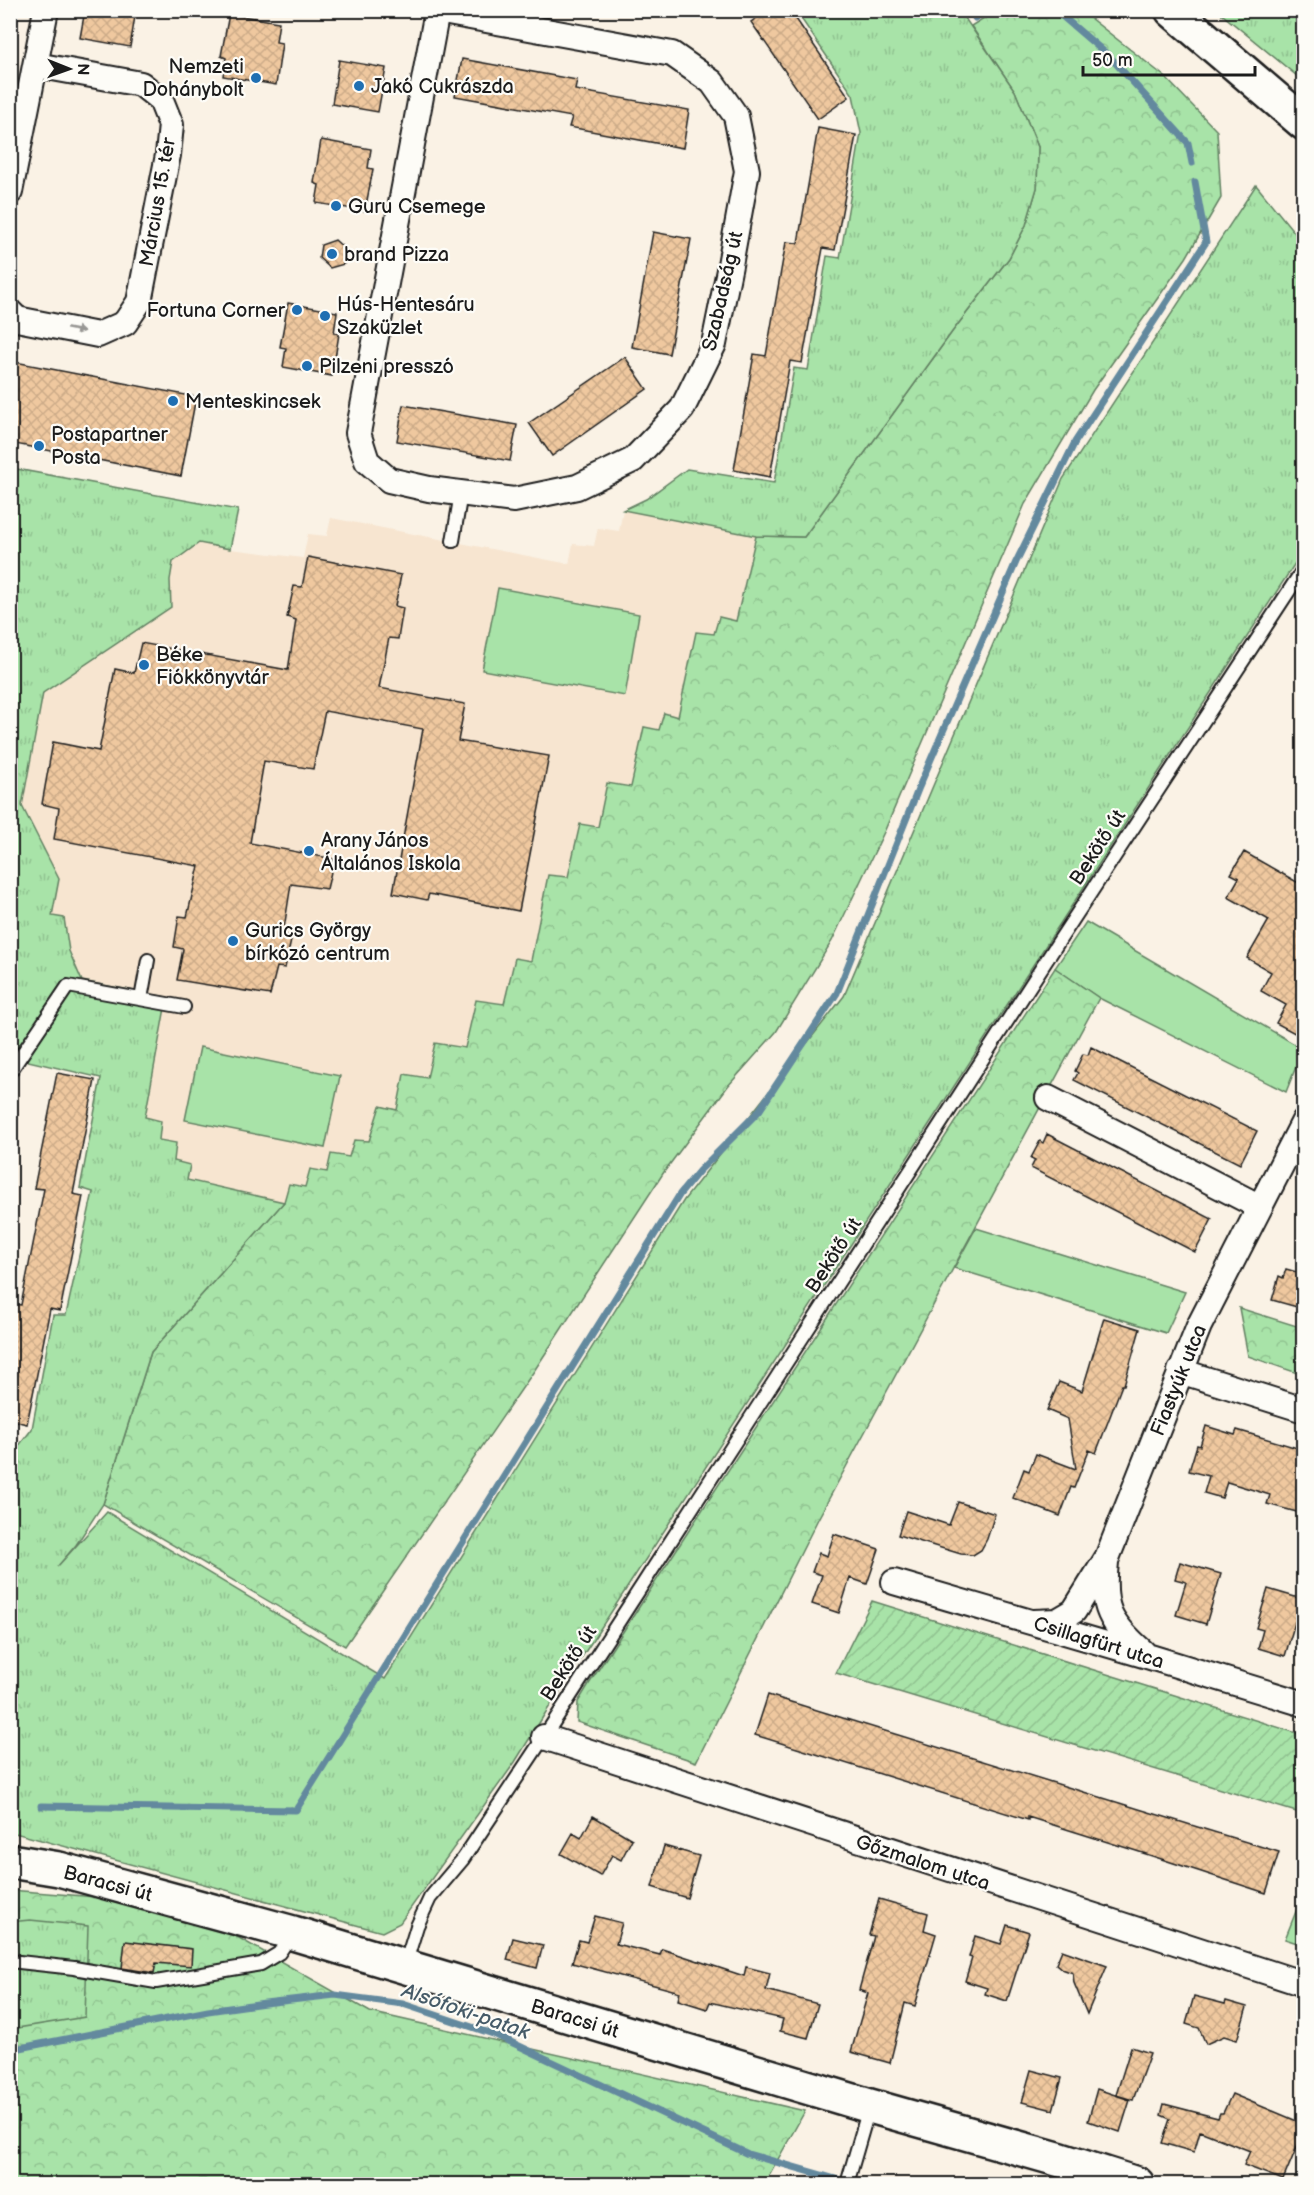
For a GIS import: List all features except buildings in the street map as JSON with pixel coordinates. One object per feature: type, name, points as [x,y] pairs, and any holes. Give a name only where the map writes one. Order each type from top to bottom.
[{"type":"street","points":[[10,192],[46,10]]},
{"type":"street","name":"Szabadság út","points":[[437,10],[672,54],[712,81],[736,116],[747,171],[714,344],[682,409],[633,460],[577,487],[514,500],[429,489],[389,480],[367,461],[358,433],[437,10]]},
{"type":"street","points":[[1172,10],[1304,123]]},
{"type":"street","name":"Március 15. tér","points":[[13,317],[98,335],[125,323],[139,302],[168,155],[171,125],[161,100],[141,84],[36,65]]},
{"type":"street","points":[[1048,1098],[1260,1207]]},
{"type":"street","name":"Fiastyúk utca","points":[[1034,1622],[1057,1621],[1074,1611],[1107,1558],[1199,1326],[1304,1121]]},
{"type":"street","points":[[1180,1371],[1304,1410]]},
{"type":"street","name":"Fiastyúk utca","points":[[1107,1558],[1103,1589],[1110,1615],[1121,1632],[1147,1656]]},
{"type":"street","name":"Csillagfürt utca","points":[[894,1582],[1304,1704]]},
{"type":"street","name":"Gőzmalom utca","points":[[544,1737],[1304,1984]]},
{"type":"street","name":"Baracsi út","points":[[10,1861],[59,1869],[293,1933],[1137,2184]]},
{"type":"lane","points":[[453,541],[461,493]]},
{"type":"lane","name":"Bekötő út","points":[[405,1967],[417,1926],[430,1898],[463,1859],[544,1737],[1052,951],[1304,568]]},
{"type":"lane","points":[[141,999],[148,960]]},
{"type":"lane","points":[[10,1072],[68,986],[184,1007]]},
{"type":"lane","points":[[10,1961],[74,1968],[156,1982],[261,1964],[279,1953],[293,1933]]},
{"type":"lane","points":[[847,2184],[870,2106]]},
{"type":"shaded area","name":"Arany János Általános Iskola","points":[[623,510],[756,536],[735,621],[714,635],[696,632],[678,717],[659,730],[644,727],[631,787],[598,827],[580,824],[568,878],[548,875],[530,962],[515,958],[504,1004],[465,1048],[427,1079],[397,1110],[380,1106],[369,1142],[305,1187],[289,1184],[284,1202],[187,1180],[144,1117],[167,997],[82,981],[69,951],[64,919],[52,916],[59,879],[21,805],[43,693],[170,607],[173,562],[199,543],[303,558],[308,534],[327,536],[331,518],[569,564],[573,544],[594,546],[598,528],[619,531]]},
{"type":"green space","points":[[796,11],[960,11],[1015,91],[1038,147],[1037,188],[1026,225],[1009,258],[952,332],[804,537],[756,536],[623,510],[646,499],[687,469],[774,483],[794,368],[808,370],[827,256],[840,258],[861,133],[853,95]]},
{"type":"green space","points":[[995,11],[1081,11],[1164,76],[1217,131],[1221,198],[1186,258],[1093,390],[1025,504],[885,830],[832,941],[776,1032],[728,1086],[664,1172],[534,1371],[345,1646],[103,1504],[151,1352],[284,1202],[289,1184],[305,1187],[310,1169],[327,1172],[331,1154],[349,1157],[354,1140],[369,1141],[380,1106],[397,1110],[404,1074],[427,1078],[435,1043],[465,1048],[476,1000],[504,1004],[515,958],[531,961],[548,875],[568,877],[580,824],[598,827],[607,783],[631,787],[644,727],[659,730],[664,713],[678,717],[696,632],[714,634],[719,617],[736,621],[756,536],[804,537],[952,332],[1009,258],[1026,225],[1037,188],[1038,147],[1015,91],[971,26]]},
{"type":"green space","points":[[1218,11],[1303,11],[1303,81]]},
{"type":"green space","points":[[1256,185],[1303,243],[1303,551],[515,1762],[400,1923],[382,1932],[11,1832],[10,1457],[32,1429],[53,1315],[66,1315],[93,1192],[80,1188],[101,1078],[11,1057],[11,468],[238,510],[230,549],[199,543],[173,562],[170,580],[171,607],[43,693],[22,806],[59,879],[52,916],[64,918],[69,951],[82,981],[167,997],[145,1117],[161,1121],[159,1140],[176,1143],[174,1161],[190,1165],[187,1180],[284,1202],[151,1352],[103,1504],[76,1545],[57,1567],[107,1512],[385,1679],[684,1200],[844,996],[1063,479]]},
{"type":"green space","points":[[498,588],[639,614],[625,696],[482,670]]},
{"type":"green space","points":[[1086,922],[1303,1049],[1286,1092],[1099,998],[1055,968]]},
{"type":"green space","points":[[1055,968],[1099,998],[818,1519],[696,1762],[577,1722],[578,1702],[589,1684]]},
{"type":"green space","points":[[200,1047],[340,1076],[325,1148],[185,1120]]},
{"type":"green space","points":[[976,1228],[1185,1292],[1166,1333],[954,1268]]},
{"type":"green space","points":[[1239,1308],[1303,1328],[1303,1375],[1248,1356]]},
{"type":"green space","points":[[872,1601],[1303,1735],[1303,1814],[836,1673]]},
{"type":"green space","points":[[10,1890],[96,1897],[232,1934],[370,2012],[805,2111],[764,2184],[11,2184]]},
{"type":"green space","points":[[1303,1894],[1303,1945],[1285,1939]]},
{"type":"green space","points":[[30,1920],[88,1926],[85,2017],[11,2029],[10,1922]]},
{"type":"waterway","points":[[975,18],[986,10]]},
{"type":"waterway","points":[[1055,10],[1110,57],[1188,143],[1192,163]]},
{"type":"waterway","points":[[41,1806],[296,1810],[680,1194],[699,1171],[759,1111],[837,993],[919,787],[1016,562],[1075,442],[1206,242],[1195,182]]},
{"type":"waterway","name":"Alsófoki-patak","points":[[10,2050],[208,2011],[265,2003],[335,1995],[403,2004],[496,2035],[748,2154],[853,2184]]},
{"type":"place","name":"Nemzeti Dohánybolt","points":[[256,78]]},
{"type":"place","name":"Jakó Cukrászda","points":[[359,86]]},
{"type":"place","name":"Guru Csemege","points":[[336,206]]},
{"type":"place","name":"brand Pizza","points":[[332,254]]},
{"type":"place","name":"Fortuna Corner","points":[[297,310]]},
{"type":"place","name":"Hús-Hentesáru Szaküzlet","points":[[325,316]]},
{"type":"place","name":"Pilzeni presszó","points":[[307,366]]},
{"type":"place","name":"Menteskincsek","points":[[173,401]]},
{"type":"place","name":"Postapartner Posta","points":[[39,446]]},
{"type":"place","name":"Béke Fiókkönyvtár","points":[[144,665]]},
{"type":"place","name":"Arany János Általános Iskola","points":[[309,851]]},
{"type":"place","name":"Gurics György bírkózó centrum","points":[[233,941]]}]
